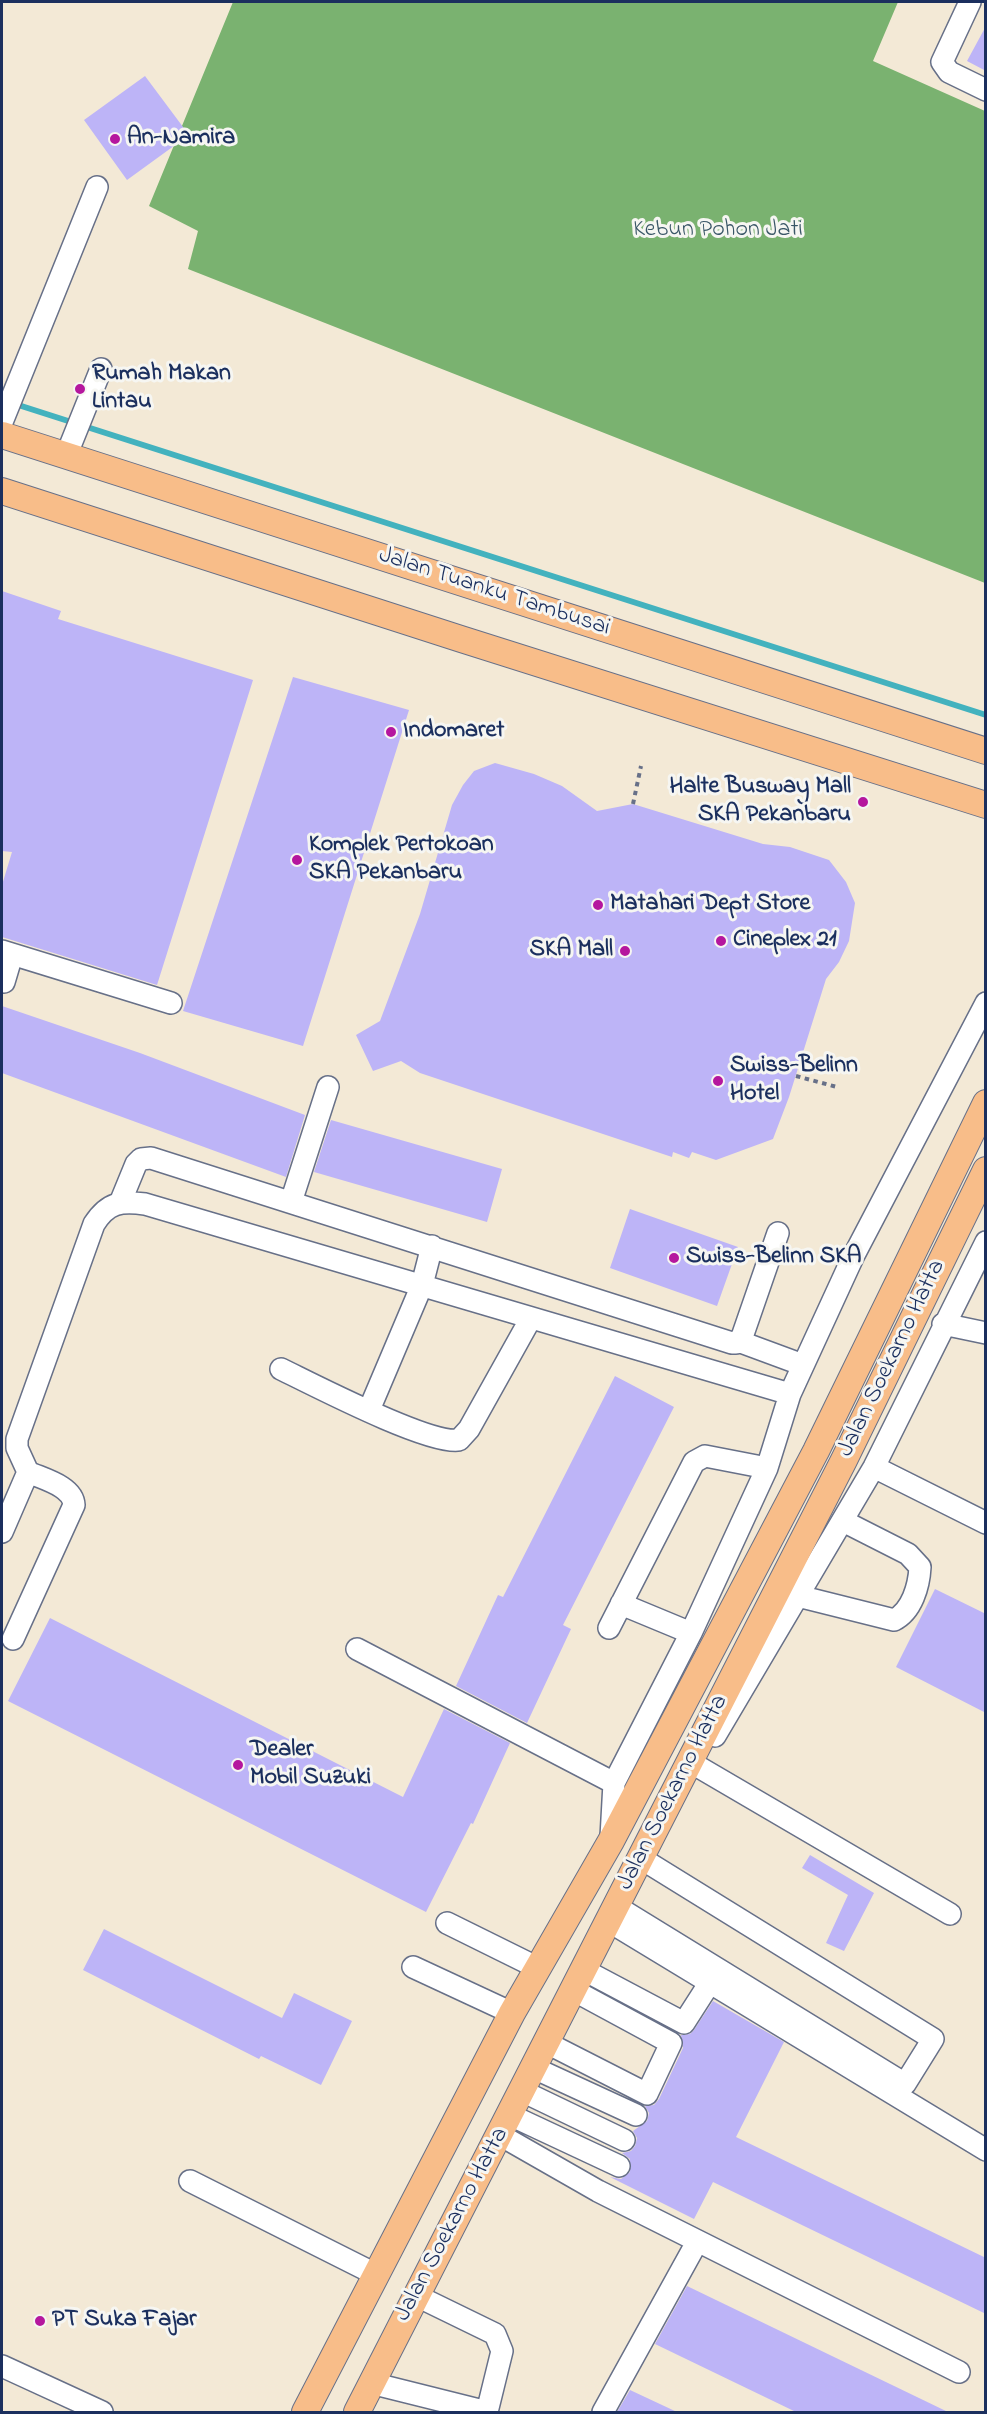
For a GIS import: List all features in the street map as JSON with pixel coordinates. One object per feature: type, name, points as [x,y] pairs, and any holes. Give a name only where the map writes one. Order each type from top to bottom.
[{"type":"main road","name":"Jalan Tuanku Tambusai","points":[[2,435],[986,750]]},
{"type":"main road","points":[[2,490],[461,639],[986,805]]},
{"type":"main road","name":"Jalan Soekarno Hatta","points":[[305,2412],[512,2013],[611,1841],[816,1451],[986,1103]]},
{"type":"main road","name":"Jalan Soekarno Hatta","points":[[357,2412],[844,1460],[986,1170]]},
{"type":"street","points":[[970,2],[942,62],[949,72],[986,90]]},
{"type":"street","points":[[2,422],[97,188]]},
{"type":"street","points":[[66,456],[101,369]]},
{"type":"street","points":[[4,982],[7,953],[171,1003]]},
{"type":"street","name":"Jalan Soekarno Hatta","points":[[611,1841],[614,1783],[691,1633],[767,1468],[790,1394],[852,1257],[986,1003]]},
{"type":"street","points":[[291,1202],[328,1088]]},
{"type":"street","points":[[120,1203],[136,1164],[145,1158],[432,1246],[732,1343],[738,1341],[804,1365]]},
{"type":"street","points":[[13,1639],[74,1505],[74,1497],[68,1491],[28,1472],[17,1448],[16,1439],[94,1224],[110,1205],[146,1204],[790,1394]]},
{"type":"street","points":[[738,1341],[777,1233]]},
{"type":"street","points":[[618,1905],[642,1859],[874,1467],[943,1324],[986,1242]]},
{"type":"street","points":[[369,1410],[422,1285],[432,1246]]},
{"type":"street","points":[[281,1370],[369,1410],[441,1439],[459,1440],[469,1429],[531,1318]]},
{"type":"street","points":[[943,1324],[986,1334]]},
{"type":"street","points":[[609,1628],[694,1462],[700,1457],[710,1456],[767,1468]]},
{"type":"street","points":[[874,1467],[986,1523]]},
{"type":"street","points":[[2,1532],[28,1472]]},
{"type":"street","points":[[798,1596],[894,1620],[905,1614],[919,1580],[920,1567],[908,1554],[843,1521]]},
{"type":"street","points":[[621,1604],[691,1633]]},
{"type":"street","points":[[357,1649],[614,1783]]},
{"type":"street","points":[[697,1766],[950,1914]]},
{"type":"street","points":[[618,1905],[905,2084],[933,2039],[642,1859]]},
{"type":"street","points":[[618,1905],[709,1983],[986,2150]]},
{"type":"street","points":[[447,1923],[537,1968]]},
{"type":"street","points":[[413,1967],[512,2013]]},
{"type":"street","points":[[579,1980],[684,2023],[709,1983]]},
{"type":"street","points":[[547,2043],[647,2094],[661,2067],[671,2043],[579,1980]]},
{"type":"street","points":[[534,2068],[636,2115]]},
{"type":"street","points":[[522,2091],[624,2140]]},
{"type":"street","points":[[505,2125],[619,2166]]},
{"type":"street","points":[[505,2125],[598,2191],[959,2372]]},
{"type":"street","points":[[190,2181],[377,2275]]},
{"type":"street","points":[[603,2412],[697,2242]]},
{"type":"street","points":[[371,2382],[487,2412],[502,2351],[495,2334],[415,2295]]},
{"type":"street","points":[[2,2366],[102,2412]]},
{"type":"path","points":[[633,804],[640,766]]},
{"type":"path","points":[[796,1076],[837,1087]]},
{"type":"green space","name":"Kebun Pohon Jati","points":[[233,2],[898,2],[873,61],[985,111],[985,583],[188,269],[198,231],[149,206]]},
{"type":"building","points":[[986,26],[986,71],[967,61]]},
{"type":"building","points":[[145,76],[189,135],[127,180],[84,120]]},
{"type":"building","points":[[2,591],[61,611],[58,619],[253,680],[157,985],[2,937],[2,885],[12,852],[2,851]]},
{"type":"building","name":"Komplek Pertokoan SKA Pekanbaru","points":[[293,677],[409,710],[303,1046],[183,1011]]},
{"type":"building","name":"SKA Mall","points":[[495,763],[534,774],[562,786],[597,811],[633,804],[763,844],[790,847],[829,860],[846,882],[855,903],[849,941],[839,962],[826,979],[789,1097],[773,1139],[716,1160],[692,1152],[689,1158],[673,1152],[672,1157],[420,1073],[401,1061],[373,1071],[356,1035],[380,1021],[420,914],[452,805],[474,771]]},
{"type":"building","points":[[2,1006],[140,1053],[305,1115],[286,1177],[2,1073]]},
{"type":"building","points":[[331,1120],[502,1169],[487,1222],[314,1172]]},
{"type":"building","name":"Swiss-Belinn SKA","points":[[630,1209],[738,1247],[717,1306],[610,1268]]},
{"type":"building","points":[[615,1376],[674,1407],[563,1625],[571,1629],[527,1723],[456,1686],[498,1595],[503,1597]]},
{"type":"building","points":[[935,1589],[986,1614],[986,1713],[896,1667]]},
{"type":"building","name":"Dealer Mobil Suzuki","points":[[50,1618],[403,1797],[444,1709],[510,1743],[473,1824],[471,1823],[426,1912],[8,1701]]},
{"type":"building","points":[[810,1855],[874,1893],[844,1951],[826,1943],[848,1895],[802,1868]]},
{"type":"building","points":[[104,1929],[282,2018],[294,1993],[352,2021],[321,2085],[261,2056],[259,2059],[83,1970]]},
{"type":"building","points":[[713,2001],[784,2042],[736,2137],[986,2258],[986,2314],[713,2182],[694,2219],[610,2177],[621,2179],[630,2172],[630,2159],[622,2153],[631,2151],[635,2146],[637,2138],[633,2131],[647,2121],[649,2113],[645,2106],[654,2105],[659,2099],[683,2048],[681,2035],[690,2034],[694,2030]]},
{"type":"building","points":[[687,2286],[948,2412],[796,2412],[655,2344]]},
{"type":"building","points":[[630,2390],[677,2412],[617,2412]]},
{"type":"waterway","points":[[12,403],[986,715]]},
{"type":"place","name":"An-Namira","points":[[115,139]]},
{"type":"place","name":"Rumah Makan Lintau","points":[[80,389]]},
{"type":"place","name":"Indomaret","points":[[391,732]]},
{"type":"place","name":"Halte Busway Mall SKA Pekanbaru","points":[[863,802]]},
{"type":"place","name":"Komplek Pertokoan SKA Pekanbaru","points":[[297,860]]},
{"type":"place","name":"Matahari Dept Store","points":[[598,905]]},
{"type":"place","name":"Cineplex 21","points":[[721,941]]},
{"type":"place","name":"SKA Mall","points":[[625,951]]},
{"type":"place","name":"Swiss-Belinn Hotel","points":[[718,1081]]},
{"type":"place","name":"Swiss-Belinn SKA","points":[[674,1258]]},
{"type":"place","name":"Dealer Mobil Suzuki","points":[[238,1765]]},
{"type":"place","name":"PT Suka Fajar","points":[[40,2321]]}]
